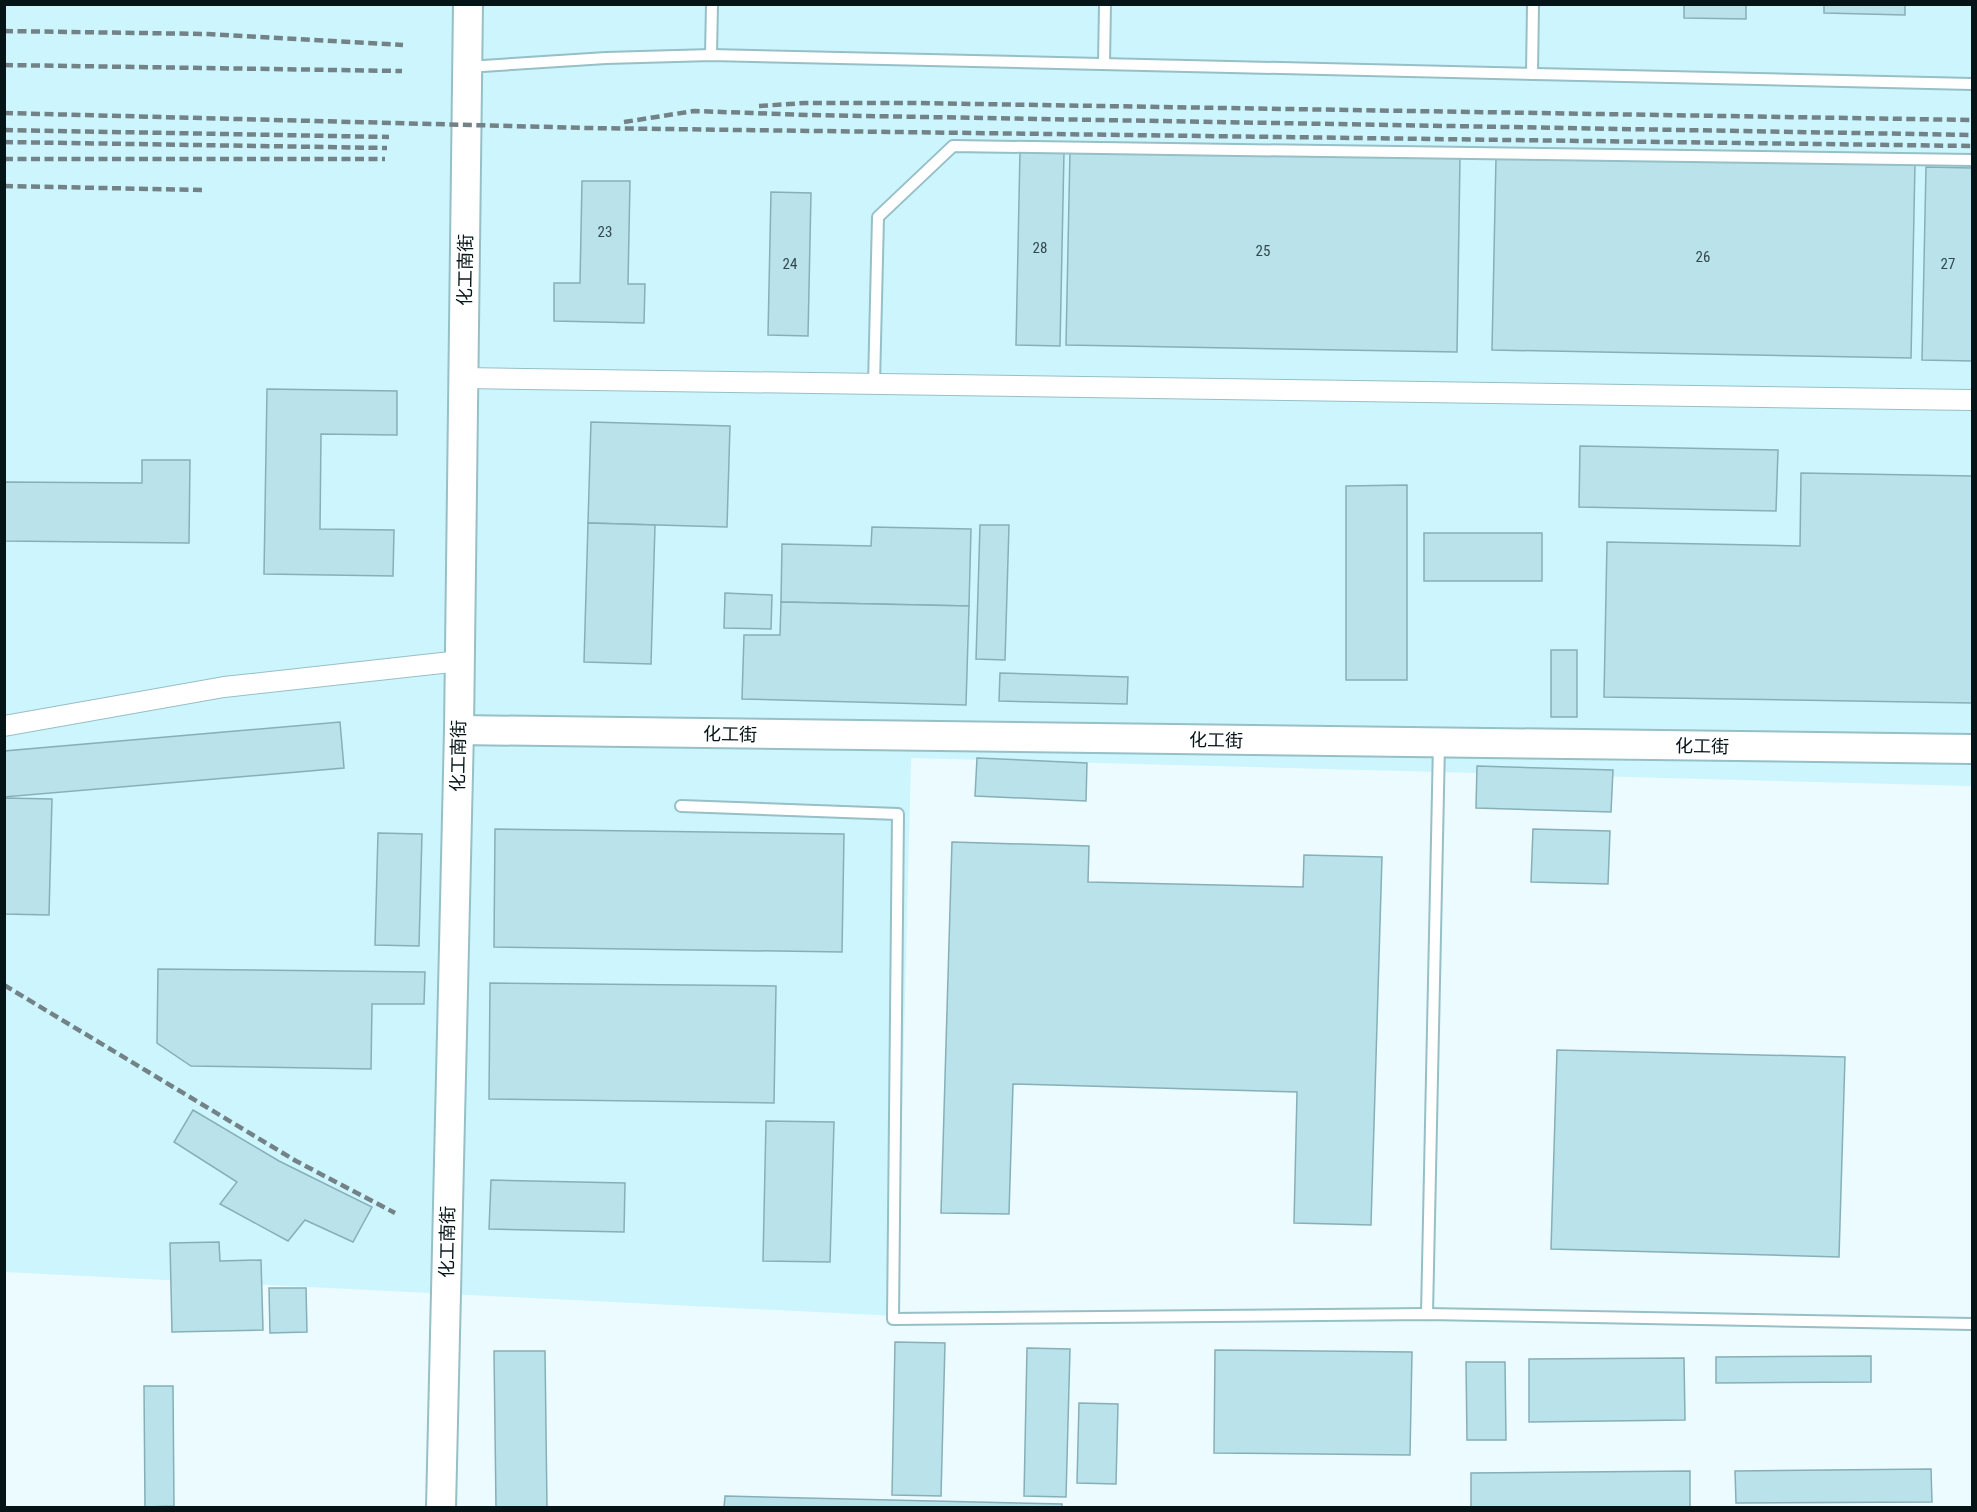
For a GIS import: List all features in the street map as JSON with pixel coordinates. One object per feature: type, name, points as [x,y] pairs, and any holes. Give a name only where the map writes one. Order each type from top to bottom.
[{"type":"street","name":"化工南街","points":[[441,1508],[459,730],[468,4]]},
{"type":"street","points":[[464,378],[1972,400]]},
{"type":"street","points":[[4,726],[224,687],[460,661]]},
{"type":"street","name":"化工街","points":[[459,730],[1972,749]]},
{"type":"lane","points":[[711,56],[712,4]]},
{"type":"lane","points":[[1104,64],[1105,4]]},
{"type":"lane","points":[[1532,74],[1533,4]]},
{"type":"lane","points":[[467,67],[606,58],[711,56],[1972,84]]},
{"type":"lane","points":[[874,384],[878,218],[953,146],[1972,160]]},
{"type":"lane","points":[[1427,1314],[1439,742]]},
{"type":"lane","points":[[681,806],[898,814],[893,1319],[1427,1314],[1972,1324]]},
{"type":"shaded area","points":[[5,5],[1972,5],[1972,786],[911,758],[897,1316],[5,1272]]},
{"type":"building","points":[[1684,4],[1746,4],[1746,19],[1684,18]]},
{"type":"building","points":[[1824,4],[1905,4],[1905,15],[1824,13]]},
{"type":"building","points":[[1070,150],[1460,157],[1457,352],[1066,345]]},
{"type":"building","points":[[1020,151],[1064,152],[1060,346],[1016,345]]},
{"type":"building","points":[[1496,157],[1915,164],[1911,358],[1492,350]]},
{"type":"building","points":[[1926,167],[1972,168],[1972,361],[1922,360]]},
{"type":"building","points":[[582,181],[630,181],[628,284],[645,284],[644,323],[554,321],[554,283],[580,283]]},
{"type":"building","points":[[771,192],[811,193],[808,336],[768,335]]},
{"type":"building","points":[[267,389],[397,391],[397,435],[321,434],[320,529],[394,530],[393,576],[264,574]]},
{"type":"building","points":[[591,422],[730,426],[727,527],[588,523]]},
{"type":"building","points":[[1580,446],[1778,450],[1776,511],[1579,507]]},
{"type":"building","points":[[142,460],[190,460],[189,543],[4,541],[4,482],[142,483]]},
{"type":"building","points":[[1801,473],[1972,476],[1972,703],[1604,697],[1607,542],[1800,546]]},
{"type":"building","points":[[1407,485],[1407,680],[1346,680],[1346,486]]},
{"type":"building","points":[[588,523],[655,525],[651,664],[584,662]]},
{"type":"building","points":[[980,525],[1009,525],[1005,660],[976,659]]},
{"type":"building","points":[[872,527],[971,529],[969,606],[781,602],[782,544],[871,546]]},
{"type":"building","points":[[1424,533],[1542,533],[1542,581],[1424,581]]},
{"type":"building","points":[[725,593],[772,595],[771,629],[724,628]]},
{"type":"building","points":[[781,602],[969,606],[966,705],[742,699],[744,635],[780,635]]},
{"type":"building","points":[[1551,650],[1577,650],[1577,717],[1551,717]]},
{"type":"building","points":[[1000,673],[1128,677],[1127,704],[999,701]]},
{"type":"building","points":[[340,722],[344,768],[4,797],[4,751]]},
{"type":"building","points":[[977,758],[1087,763],[1086,801],[975,796]]},
{"type":"building","points":[[1477,766],[1613,770],[1611,812],[1476,808]]},
{"type":"building","points":[[4,798],[52,799],[49,915],[4,914]]},
{"type":"building","points":[[495,829],[844,834],[842,952],[494,947]]},
{"type":"building","points":[[1533,829],[1610,831],[1608,884],[1531,882]]},
{"type":"building","points":[[378,833],[422,834],[419,946],[375,945]]},
{"type":"building","points":[[952,842],[1089,846],[1088,882],[1303,887],[1304,855],[1382,857],[1371,1225],[1294,1223],[1297,1092],[1013,1084],[1009,1214],[941,1213]]},
{"type":"building","points":[[158,969],[425,972],[424,1004],[372,1004],[371,1069],[191,1066],[157,1043]]},
{"type":"building","points":[[490,983],[776,986],[774,1103],[489,1099]]},
{"type":"building","points":[[1557,1050],[1845,1057],[1839,1257],[1551,1249]]},
{"type":"building","points":[[193,1110],[279,1161],[372,1207],[353,1242],[305,1220],[288,1241],[220,1204],[237,1182],[174,1142]]},
{"type":"building","points":[[766,1121],[834,1122],[830,1262],[763,1261]]},
{"type":"building","points":[[491,1180],[625,1183],[624,1232],[489,1229]]},
{"type":"building","points":[[219,1242],[220,1261],[261,1260],[263,1330],[172,1332],[170,1243]]},
{"type":"building","points":[[269,1288],[306,1288],[307,1332],[270,1333]]},
{"type":"building","points":[[895,1342],[945,1343],[941,1496],[892,1495]]},
{"type":"building","points":[[1027,1348],[1070,1349],[1066,1497],[1024,1496]]},
{"type":"building","points":[[1215,1350],[1412,1352],[1410,1455],[1214,1453]]},
{"type":"building","points":[[494,1351],[545,1351],[547,1508],[496,1508]]},
{"type":"building","points":[[1871,1356],[1871,1382],[1716,1383],[1716,1357]]},
{"type":"building","points":[[1684,1358],[1685,1420],[1529,1422],[1529,1359]]},
{"type":"building","points":[[1466,1362],[1505,1362],[1506,1440],[1467,1440]]},
{"type":"building","points":[[144,1386],[173,1386],[174,1506],[145,1507]]},
{"type":"building","points":[[1079,1403],[1118,1404],[1116,1484],[1077,1483]]},
{"type":"building","points":[[1931,1469],[1932,1502],[1736,1503],[1735,1471]]},
{"type":"building","points":[[1690,1471],[1690,1508],[1471,1508],[1471,1473]]},
{"type":"building","points":[[725,1496],[1062,1504],[1062,1508],[724,1508]]},
{"type":"railway","points":[[4,31],[208,34],[403,45]]},
{"type":"railway","points":[[4,65],[402,71]]},
{"type":"railway","points":[[759,106],[805,103],[914,103],[1972,120]]},
{"type":"railway","points":[[624,122],[694,111],[809,115],[1972,135]]},
{"type":"railway","points":[[4,113],[588,128],[1972,146]]},
{"type":"railway","points":[[4,130],[389,137]]},
{"type":"railway","points":[[4,142],[387,148]]},
{"type":"railway","points":[[4,159],[385,159]]},
{"type":"railway","points":[[4,186],[202,190]]},
{"type":"railway","points":[[4,985],[296,1161],[395,1213]]}]
